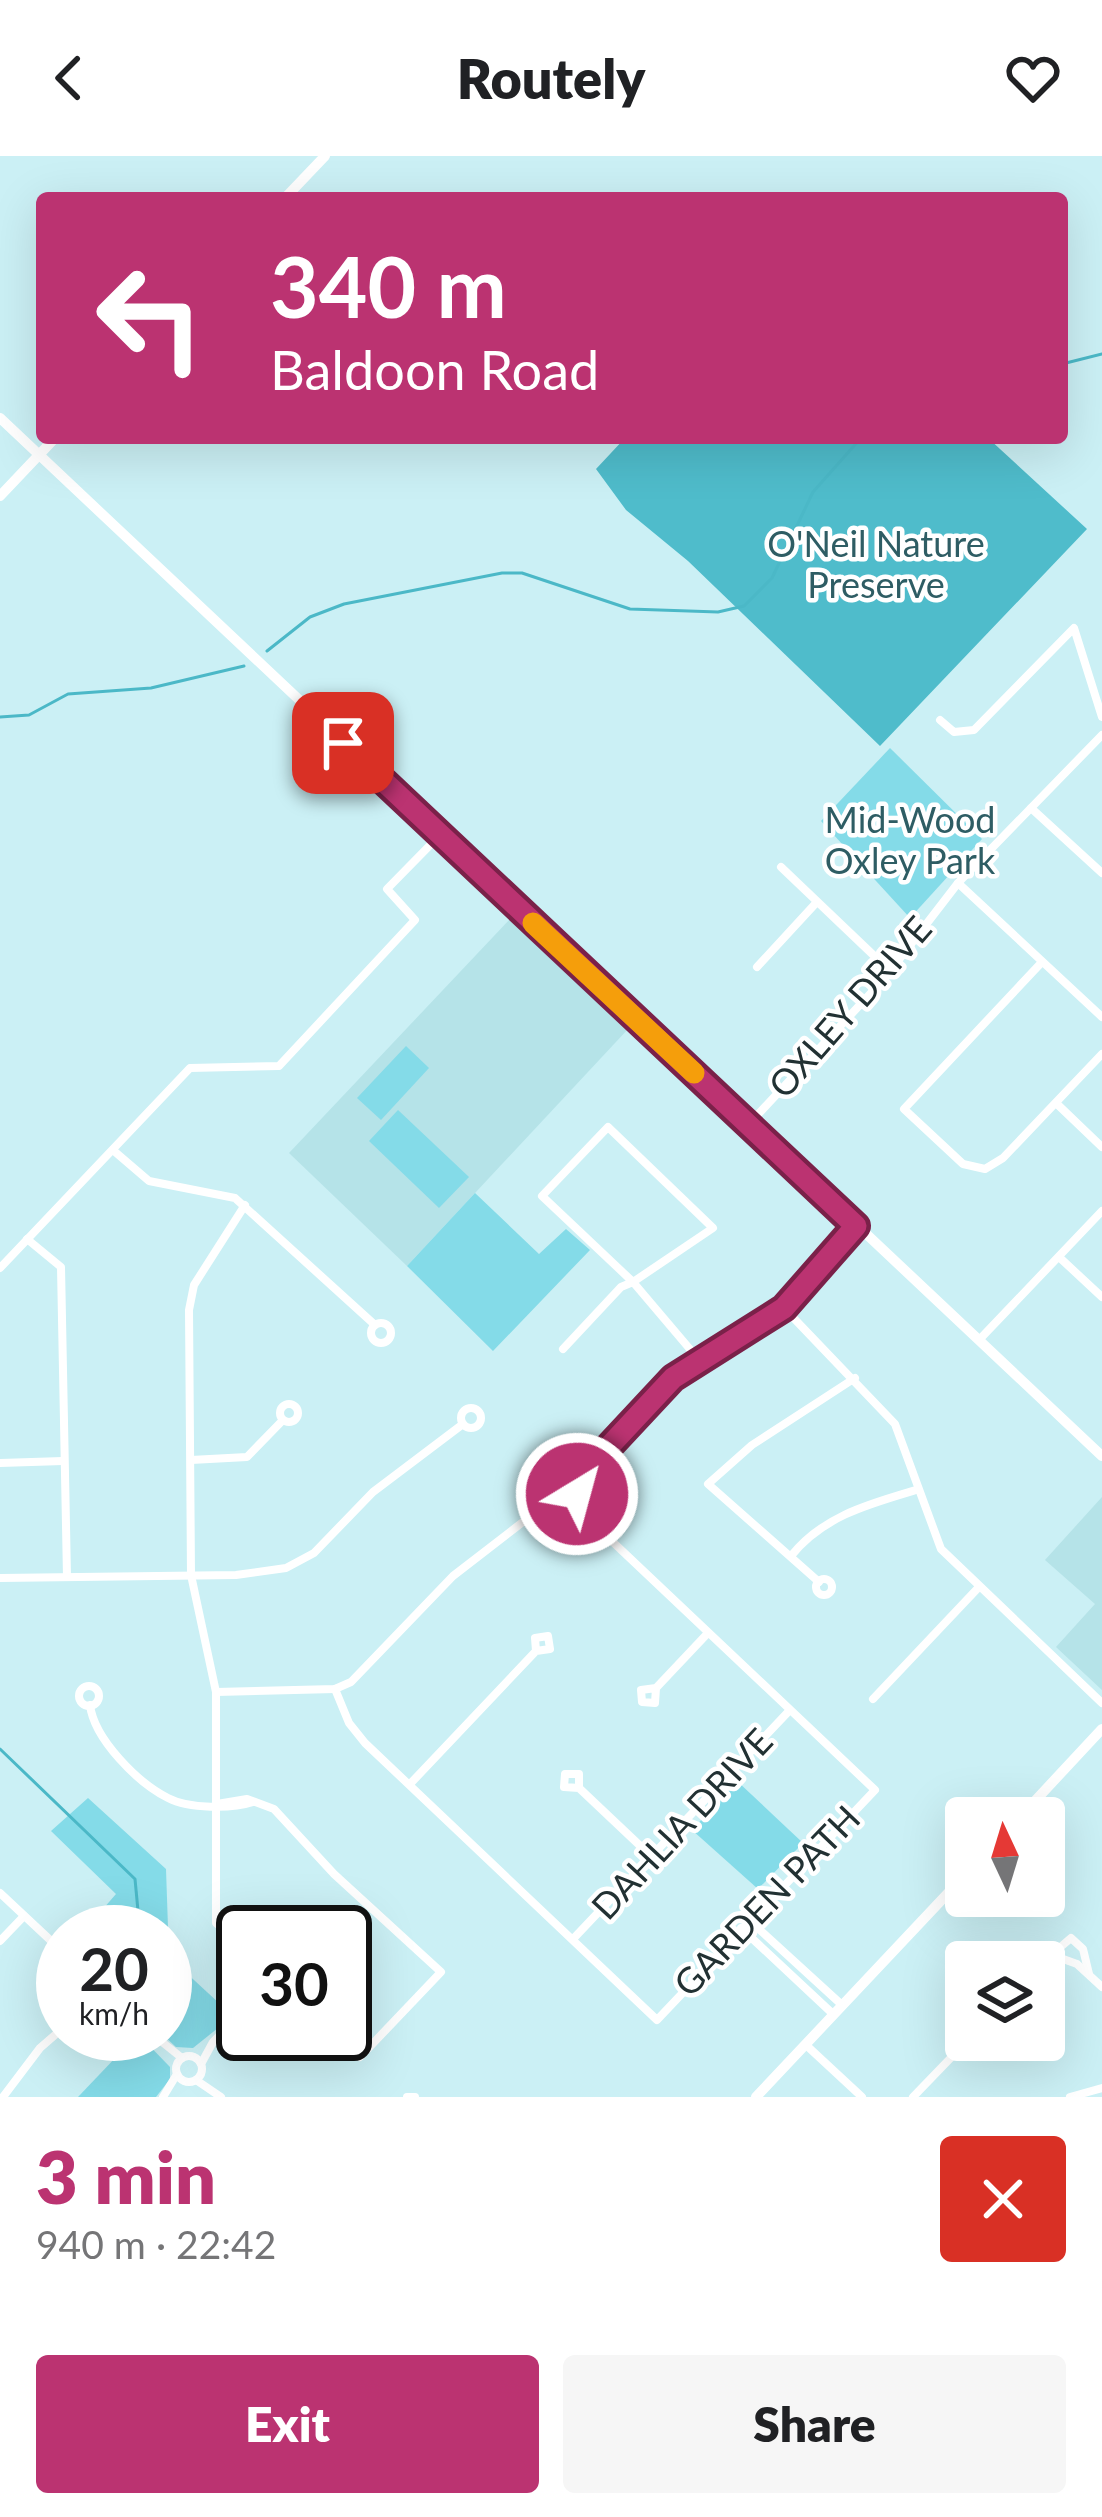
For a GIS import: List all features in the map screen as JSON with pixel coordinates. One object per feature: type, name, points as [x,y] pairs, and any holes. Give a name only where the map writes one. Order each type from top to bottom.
[{"type":"street","points":[[290,192],[325,156]]},
{"type":"street","points":[[0,418],[1102,1456]]},
{"type":"street","points":[[0,496],[50,444]]},
{"type":"street","points":[[940,720],[954,732],[974,730],[1074,628],[1102,718]]},
{"type":"street","name":"OXLEY DRIVE","points":[[748,1124],[889,970],[958,884],[1102,735]]},
{"type":"street","points":[[1031,808],[1102,873]]},
{"type":"street","points":[[0,1268],[190,1068],[279,1066],[415,920],[387,889],[440,835]]},
{"type":"street","points":[[781,867],[889,970]]},
{"type":"street","points":[[958,884],[1102,1017]]},
{"type":"street","points":[[757,968],[816,903]]},
{"type":"street","points":[[1042,962],[904,1109],[963,1164],[986,1168],[1003,1158],[1102,1054]]},
{"type":"street","points":[[1056,1102],[1102,1147]]},
{"type":"street","points":[[563,1349],[621,1287],[633,1282],[713,1228],[608,1127],[542,1196],[633,1282],[700,1360]]},
{"type":"street","points":[[114,1151],[149,1181],[222,1192],[245,1205],[375,1325]]},
{"type":"street","points":[[216,1905],[216,1692],[191,1575],[190,1296],[245,1205]]},
{"type":"street","points":[[978,1341],[1102,1211]]},
{"type":"street","points":[[216,1692],[335,1689],[351,1682],[453,1576],[574,1484],[673,1378],[784,1308],[856,1226]]},
{"type":"street","points":[[27,1239],[61,1267],[67,1577]]},
{"type":"street","points":[[1059,1257],[1102,1297]]},
{"type":"street","points":[[784,1308],[896,1424],[941,1549],[1102,1703]]},
{"type":"street","points":[[818,1582],[709,1484],[752,1444],[854,1378]]},
{"type":"street","points":[[191,1460],[247,1457],[283,1420]]},
{"type":"street","points":[[0,1578],[256,1574],[300,1562],[381,1485],[463,1424]]},
{"type":"street","points":[[0,1463],[63,1461]]},
{"type":"street","name":"GARDEN PATH","points":[[574,1484],[584,1517]]},
{"type":"street","points":[[790,1556],[808,1535],[835,1520],[916,1490]]},
{"type":"street","name":"GARDEN PATH","points":[[335,1689],[355,1732],[657,2020],[875,1790],[561,1493]]},
{"type":"street","points":[[873,1699],[978,1588]]},
{"type":"street","points":[[656,1688],[707,1634]]},
{"type":"street","points":[[410,1784],[536,1651]]},
{"type":"street","points":[[90,1705],[102,1738],[162,1794],[183,1802],[218,1804],[229,1798],[274,1809],[368,1905]]},
{"type":"street","name":"DAHLIA DRIVE","points":[[574,1938],[789,1711]]},
{"type":"street","points":[[1039,1797],[1102,1729]]},
{"type":"street","points":[[579,1788],[652,1857]]},
{"type":"street","points":[[0,1893],[36,1927]]},
{"type":"street","points":[[756,2097],[945,1896]]},
{"type":"street","points":[[372,1908],[442,1972],[372,2045]]},
{"type":"street","points":[[0,1941],[24,1916]]},
{"type":"street","points":[[748,1919],[837,2010]]},
{"type":"street","points":[[741,1928],[837,2010]]},
{"type":"street","points":[[1062,1941],[1076,1939],[1089,1974]]},
{"type":"street","points":[[1065,1960],[1102,1988]]},
{"type":"street","points":[[192,2053],[216,2039]]},
{"type":"street","points":[[165,2094],[191,2081],[213,2042]]},
{"type":"street","points":[[806,2045],[862,2097]]},
{"type":"street","points":[[3,2097],[36,2053]]},
{"type":"street","points":[[171,2061],[176,2072],[212,2088]]},
{"type":"street","points":[[165,2094],[183,2061]]},
{"type":"street","points":[[191,2061],[201,2067],[221,2097]]},
{"type":"street","points":[[913,2097],[948,2061]]},
{"type":"street","points":[[1070,2097],[1102,2088]]},
{"type":"shaded area","points":[[510,919],[629,1028],[407,1266],[289,1153]]},
{"type":"shaded area","points":[[1102,1497],[1102,1690],[1056,1647],[1095,1604],[1045,1560]]},
{"type":"green space","name":"O'Neil Nature Preserve","points":[[619,444],[995,444],[1087,529],[880,746],[688,561],[626,510],[596,469]]},
{"type":"green space","name":"Mid-Wood Oxley Park","points":[[890,748],[982,839],[910,918],[821,821]]},
{"type":"green space","points":[[406,1046],[429,1068],[381,1120],[357,1098]]},
{"type":"green space","points":[[398,1110],[469,1177],[439,1208],[369,1141]]},
{"type":"green space","points":[[475,1193],[539,1254],[566,1229],[590,1250],[493,1351],[407,1266]]},
{"type":"green space","points":[[737,1781],[803,1843],[758,1889],[692,1830]]},
{"type":"green space","points":[[88,1798],[166,1869],[167,1905],[106,1905],[116,1894],[51,1831]]},
{"type":"green space","points":[[192,1978],[216,2000],[216,2030],[193,2048]]},
{"type":"green space","points":[[112,2061],[164,2061],[170,2067],[170,2079],[156,2097],[78,2097]]},
{"type":"waterway","points":[[1068,362],[1102,354]]},
{"type":"waterway","points":[[267,651],[310,617],[344,604],[502,573],[522,573],[630,609],[718,612],[744,606],[772,578],[813,492],[856,444]]},
{"type":"waterway","points":[[0,717],[29,715],[68,694],[151,688],[244,666]]},
{"type":"waterway","points":[[0,1749],[135,1879],[137,1905]]},
{"type":"slow traffic","points":[[533,923],[694,1073]]},
{"type":"route","points":[[343,743],[856,1226],[784,1308],[673,1378],[574,1484],[577,1494]]}]
